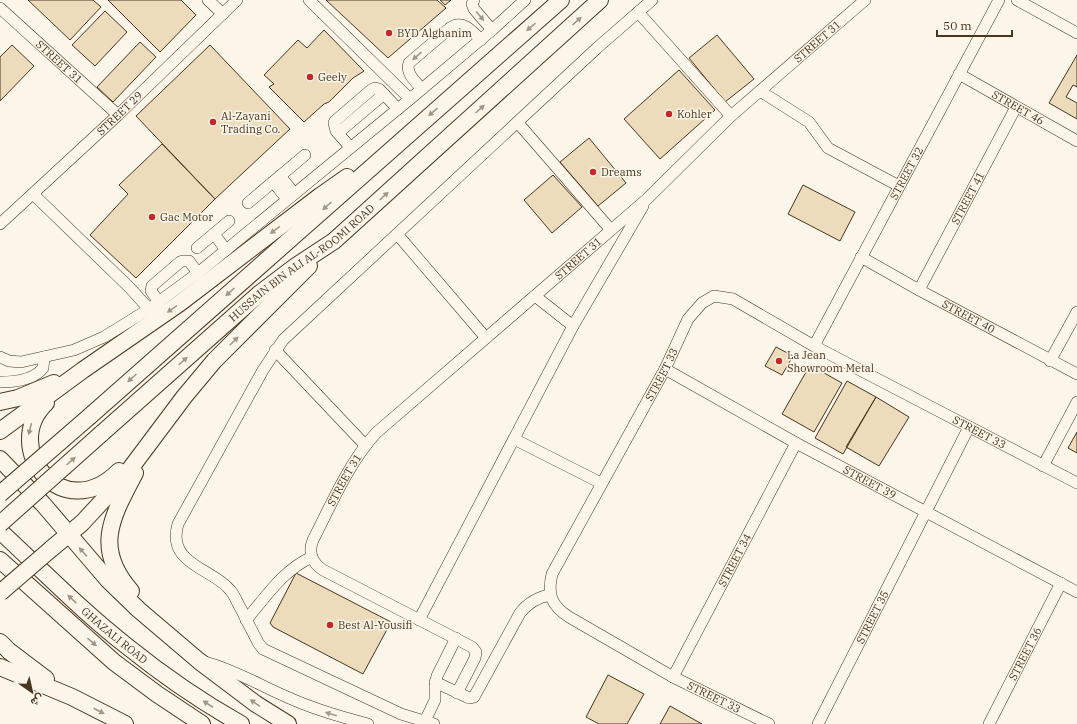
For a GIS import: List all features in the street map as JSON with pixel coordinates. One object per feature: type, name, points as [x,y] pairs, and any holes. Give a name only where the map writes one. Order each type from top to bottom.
[{"type":"highway","name":"HUSSAIN BIN ALI AL-ROOMI ROAD","points":[[0,494],[561,0]]},
{"type":"highway","name":"HUSSAIN BIN ALI AL-ROOMI ROAD","points":[[0,524],[259,294],[296,266],[334,241],[600,0]]},
{"type":"highway","points":[[0,431],[83,370],[180,303],[320,196],[388,152]]},
{"type":"highway","points":[[0,593],[69,534],[97,507],[121,481],[184,397],[214,361],[334,241]]},
{"type":"highway","points":[[0,402],[26,395],[83,370]]},
{"type":"highway","points":[[83,370],[42,406],[30,427],[28,443],[32,459],[35,466],[45,478],[66,489],[82,491],[98,487],[111,479],[156,435]]},
{"type":"highway","points":[[156,435],[132,480],[111,526],[109,546],[114,565],[122,581],[172,637]]},
{"type":"highway","points":[[0,459],[43,504],[108,580],[139,610],[199,661],[256,704],[288,724]]},
{"type":"highway","name":"GHAZALI ROAD","points":[[0,531],[85,611],[128,647],[173,681],[241,724]]},
{"type":"highway","name":"GHAZALI ROAD","points":[[0,560],[114,662],[157,694],[202,724]]},
{"type":"highway","points":[[0,642],[31,669],[72,697]]},
{"type":"highway","points":[[0,667],[72,697],[125,724]]},
{"type":"street","points":[[208,0],[223,14]]},
{"type":"street","name":"STREET 29","points":[[2,220],[33,194],[118,115],[237,0]]},
{"type":"street","points":[[309,0],[410,100]]},
{"type":"street","points":[[474,0],[472,4],[474,9],[492,30]]},
{"type":"street","points":[[0,357],[9,361],[21,362],[74,350],[94,342],[149,309],[198,273],[350,147],[410,100],[481,40],[525,0]]},
{"type":"street","points":[[456,638],[436,682],[435,700],[429,722],[401,714],[266,651],[259,644],[234,595],[228,587],[196,567],[185,557],[178,546],[177,529],[188,505],[263,370],[276,350],[291,332],[652,0]]},
{"type":"street","name":"STREET 31","points":[[312,557],[311,548],[313,540],[353,462],[365,445],[388,422],[647,199],[731,116],[865,0]]},
{"type":"street","name":"STREET 32","points":[[814,346],[998,0]]},
{"type":"street","points":[[1017,0],[1077,33]]},
{"type":"street","name":"STREET 31","points":[[0,8],[118,115]]},
{"type":"street","points":[[638,12],[731,116]]},
{"type":"street","points":[[422,89],[410,74],[408,67],[409,63],[450,28],[457,24],[465,25],[481,40]]},
{"type":"street","name":"STREET 46","points":[[959,74],[1077,141]]},
{"type":"street","points":[[350,147],[334,126],[336,121],[371,90],[377,88],[398,109]]},
{"type":"street","points":[[760,91],[809,122],[828,148],[899,186]]},
{"type":"street","name":"STREET 41","points":[[920,290],[1016,107]]},
{"type":"street","points":[[518,123],[611,230]]},
{"type":"street","points":[[248,203],[304,156]]},
{"type":"street","points":[[276,179],[290,196]]},
{"type":"street","points":[[33,194],[130,288],[149,309]]},
{"type":"street","name":"STREET 31","points":[[419,620],[573,326],[647,199]]},
{"type":"street","points":[[197,248],[229,221]]},
{"type":"street","points":[[397,234],[486,338]]},
{"type":"street","points":[[211,236],[223,252]]},
{"type":"street","name":"STREET 40","points":[[861,256],[920,290],[1050,361],[1077,374]]},
{"type":"street","points":[[159,302],[151,290],[152,286],[180,262],[189,262],[198,273]]},
{"type":"street","points":[[535,296],[573,326]]},
{"type":"street","name":"STREET 33","points":[[769,724],[672,677],[565,614],[554,604],[550,594],[552,574],[665,369],[688,319],[702,303],[714,296],[733,299],[814,346],[1077,483]]},
{"type":"street","points":[[1050,361],[1077,312]]},
{"type":"street","points":[[276,350],[365,445]]},
{"type":"street","points":[[0,382],[22,380],[36,374],[43,368],[44,357]]},
{"type":"street","name":"STREET 39","points":[[665,369],[796,443],[1077,592]]},
{"type":"street","points":[[1044,466],[1077,402]]},
{"type":"street","name":"STREET 35","points":[[818,724],[969,428]]},
{"type":"street","points":[[514,439],[601,483]]},
{"type":"street","name":"STREET 34","points":[[672,677],[796,443]]},
{"type":"street","points":[[246,620],[289,572],[299,564],[312,557],[314,562],[323,570],[472,647],[476,655],[457,693]]},
{"type":"street","name":"STREET 36","points":[[989,724],[1061,583]]},
{"type":"street","points":[[436,682],[469,698],[474,697],[520,613],[531,602],[550,594]]},
{"type":"street","points":[[199,661],[220,666],[241,674],[286,697],[313,708],[368,724]]},
{"type":"building","points":[[28,0],[93,0],[101,7],[70,40]]},
{"type":"building","points":[[108,0],[181,0],[196,15],[160,52]]},
{"type":"building","name":"BYD Alghanim","points":[[326,0],[437,0],[446,8],[388,58]]},
{"type":"building","points":[[440,0],[451,0],[445,5]]},
{"type":"building","points":[[105,11],[127,32],[95,66],[72,45]]},
{"type":"building","name":"Geely","points":[[324,30],[364,71],[353,78],[329,102],[324,104],[304,122],[269,87],[274,84],[264,75],[298,40],[307,48]]},
{"type":"building","points":[[717,35],[754,79],[725,102],[689,58]]},
{"type":"building","points":[[140,42],[156,57],[113,102],[97,87]]},
{"type":"building","points":[[12,45],[34,66],[0,101],[0,57]]},
{"type":"building","name":"Al-Zayani Trading Co.","points":[[210,45],[290,129],[215,199],[136,116]]},
{"type":"building","points":[[1077,55],[1077,87],[1073,85],[1066,97],[1077,103],[1077,119],[1049,103]]},
{"type":"building","name":"Kohler","points":[[679,70],[715,110],[660,159],[624,119]]},
{"type":"building","name":"Dreams","points":[[589,138],[626,183],[598,206],[560,162]]},
{"type":"building","name":"Gac Motor","points":[[162,144],[215,199],[136,278],[90,235],[128,194],[119,185]]},
{"type":"building","points":[[553,175],[582,207],[552,233],[524,200]]},
{"type":"building","points":[[803,185],[855,212],[840,241],[788,214]]},
{"type":"building","name":"La Jean Showroom Metal","points":[[776,347],[793,356],[782,375],[765,366]]},
{"type":"building","points":[[810,365],[842,383],[814,432],[782,414]]},
{"type":"building","points":[[847,381],[876,397],[843,454],[815,438]]},
{"type":"building","points":[[876,397],[909,417],[879,466],[846,447]]},
{"type":"building","points":[[1077,432],[1077,453],[1068,448]]},
{"type":"building","name":"Best Al-Yousifi","points":[[296,573],[391,622],[363,674],[273,627],[270,623]]},
{"type":"building","points":[[608,675],[644,694],[627,724],[599,724],[586,717]]},
{"type":"building","points":[[670,706],[702,724],[660,724]]},
{"type":"place","name":"BYD Alghanim","points":[[389,33]]},
{"type":"place","name":"Geely","points":[[310,77]]},
{"type":"place","name":"Kohler","points":[[669,114]]},
{"type":"place","name":"Al-Zayani Trading Co.","points":[[213,122]]},
{"type":"place","name":"Dreams","points":[[593,172]]},
{"type":"place","name":"Gac Motor","points":[[152,217]]},
{"type":"place","name":"La Jean Showroom Metal","points":[[779,361]]},
{"type":"place","name":"Best Al-Yousifi","points":[[330,625]]}]
